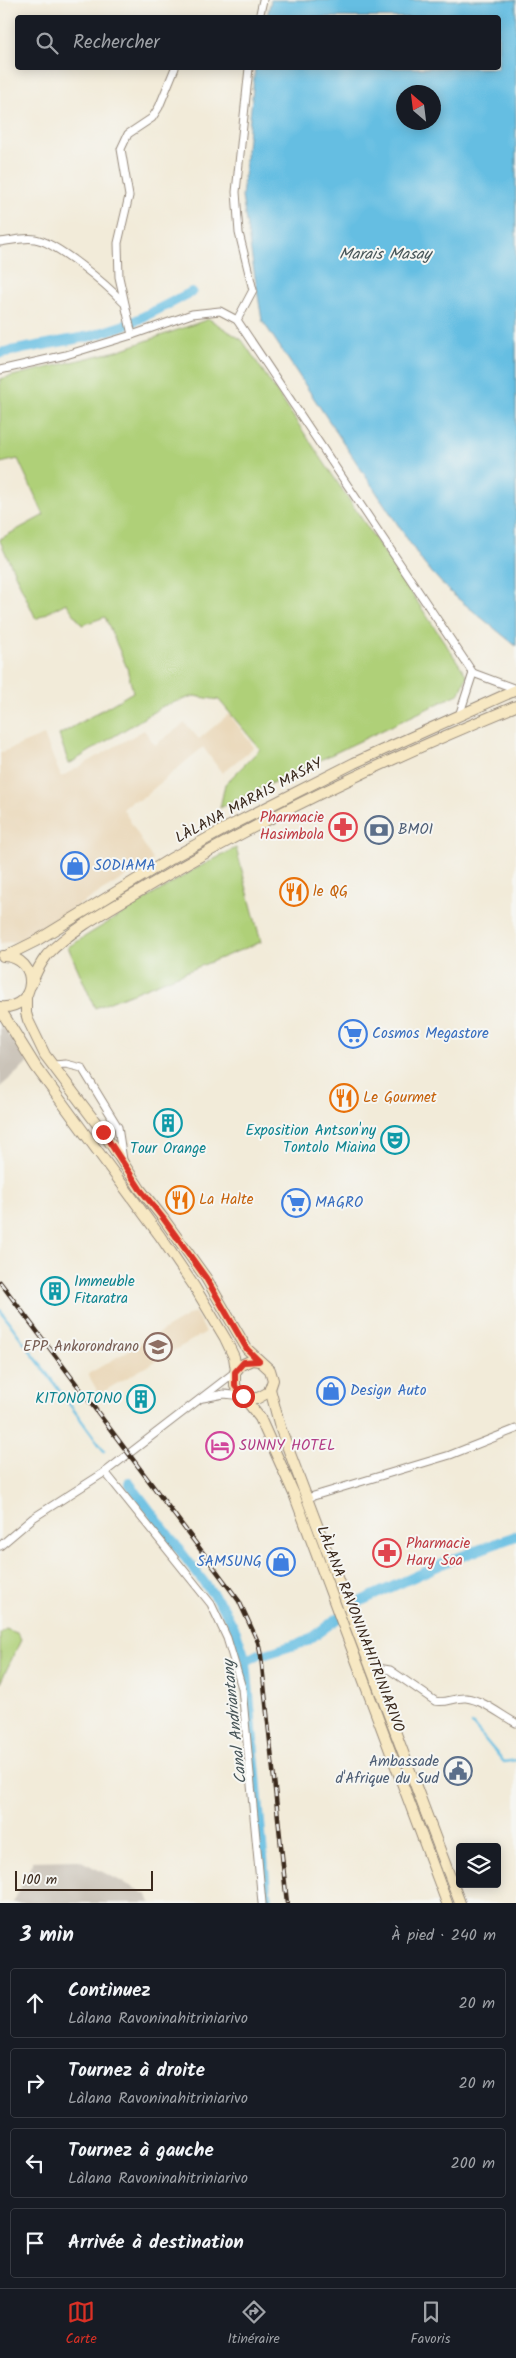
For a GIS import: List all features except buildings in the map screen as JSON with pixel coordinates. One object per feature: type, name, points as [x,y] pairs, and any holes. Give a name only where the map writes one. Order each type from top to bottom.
[{"type":"main road","name":"LÀLANA MARAIS MASAY","points":[[2,956],[36,941],[170,859],[230,826],[354,763],[516,689]]},
{"type":"main road","name":"LÀLANA MARAIS MASAY","points":[[26,996],[42,962],[62,942],[120,903],[175,870],[360,773],[516,706]]},
{"type":"main road","points":[[2,956],[13,957],[25,965],[31,985]]},
{"type":"main road","points":[[0,1008],[14,1006],[26,996]]},
{"type":"main road","name":"LÀLANA RAVONINAHITRINIARIVO","points":[[26,996],[26,1013],[38,1044],[140,1189],[202,1272],[247,1349],[268,1367],[272,1373],[273,1380],[270,1389],[275,1414],[460,1903]]},
{"type":"main road","name":"LÀLANA RAVONINAHITRINIARIVO","points":[[0,1008],[36,1067],[160,1236],[194,1286],[225,1338],[234,1357],[236,1371],[235,1386],[260,1418],[278,1456],[342,1621],[447,1903]]},
{"type":"main road","points":[[236,1371],[248,1361],[259,1361]]},
{"type":"main road","points":[[245,1397],[262,1397],[270,1389]]},
{"type":"street","points":[[260,15],[263,0]]},
{"type":"street","points":[[132,333],[125,313],[119,277],[118,243],[129,196],[121,149],[123,140],[128,134],[152,118],[159,107],[174,70]]},
{"type":"street","points":[[236,320],[253,290],[239,233],[236,192],[249,70]]},
{"type":"street","points":[[0,242],[35,238],[58,248],[110,288],[123,302]]},
{"type":"street","points":[[0,370],[66,355],[192,314],[220,311],[236,320],[473,673],[516,689]]},
{"type":"street","points":[[459,716],[473,673]]},
{"type":"street","points":[[53,1065],[66,1064],[82,1068],[118,1127],[124,1164]]},
{"type":"street","points":[[0,1546],[33,1518],[105,1472],[236,1371]]},
{"type":"street","points":[[198,1400],[216,1394],[245,1397]]},
{"type":"street","points":[[307,1498],[393,1474],[450,1455],[516,1428]]},
{"type":"street","points":[[105,1472],[210,1604],[228,1638],[242,1688],[262,1903]]},
{"type":"street","points":[[372,1667],[390,1670],[435,1701],[444,1702],[462,1698],[473,1700],[516,1723]]},
{"type":"shaded area","points":[[229,714],[254,747],[222,773],[203,747],[140,800],[132,801],[123,809],[153,860],[20,941],[0,943],[0,753],[44,735],[61,777],[144,730],[155,745],[185,723],[199,739]]},
{"type":"shaded area","points":[[0,1023],[28,1063],[0,1087]]},
{"type":"shaded area","name":"EPP Ankorondrano","points":[[195,1312],[206,1332],[99,1394],[88,1374]]},
{"type":"shaded area","points":[[79,1860],[148,1895],[151,1903],[13,1903],[33,1861]]},
{"type":"green space","points":[[209,319],[242,340],[467,676],[460,693],[220,808],[225,784],[260,749],[219,700],[194,696],[163,706],[69,764],[59,735],[133,692],[127,668],[105,617],[82,625],[66,603],[36,619],[0,541],[0,539],[44,515],[18,459],[0,463],[0,379],[117,351]]},
{"type":"green space","points":[[236,848],[261,942],[95,1008],[68,947],[195,869]]},
{"type":"green space","points":[[6,1629],[17,1633],[21,1640],[0,1683],[0,1633]]},
{"type":"water","name":"Marais Masay","points":[[271,0],[516,0],[516,646],[450,592],[424,564],[262,320],[242,197],[255,70],[501,70],[501,15],[267,15]]},
{"type":"waterway","points":[[0,353],[91,336],[131,323],[192,292]]},
{"type":"waterway","name":"Canal Andriantany","points":[[0,1310],[104,1451]]},
{"type":"waterway","name":"Canal Andriantany","points":[[129,1483],[224,1609],[236,1632],[246,1661],[267,1903]]},
{"type":"waterway","points":[[266,1654],[307,1641],[361,1601],[449,1561],[516,1536]]},
{"type":"waterway","points":[[246,1661],[259,1654]]},
{"type":"waterway","points":[[472,1724],[504,1762],[516,1760]]},
{"type":"railway","points":[[0,1282],[239,1601],[258,1642],[287,1903]]},
{"type":"place","name":"Pharmacie Hasimbola","points":[[343,827]]},
{"type":"place","name":"BMOI","points":[[379,830]]},
{"type":"place","name":"SODIAMA","points":[[75,866]]},
{"type":"place","name":"le QG","points":[[294,892]]},
{"type":"place","name":"Cosmos Megastore","points":[[353,1034]]},
{"type":"place","name":"Le Gourmet","points":[[344,1098]]},
{"type":"place","name":"Tour Orange","points":[[168,1123]]},
{"type":"place","name":"Exposition Antson'ny Tontolo Miaina","points":[[395,1140]]},
{"type":"place","name":"La Halte","points":[[180,1200]]},
{"type":"place","name":"MAGRO","points":[[296,1203]]},
{"type":"place","name":"Immeuble Fitaratra","points":[[55,1291]]},
{"type":"place","name":"EPP Ankorondrano","points":[[158,1347]]},
{"type":"place","name":"Design Auto","points":[[331,1391]]},
{"type":"place","name":"KITONOTONO","points":[[141,1399]]},
{"type":"place","name":"SUNNY HOTEL","points":[[220,1446]]},
{"type":"place","name":"Pharmacie Hary Soa","points":[[387,1553]]},
{"type":"place","name":"SAMSUNG","points":[[281,1562]]},
{"type":"place","name":"Ambassade d'Afrique du Sud","points":[[458,1771]]},
{"type":"route","points":[[103,1132],[140,1189],[206,1278],[247,1349],[259,1361],[244,1362],[235,1372],[235,1386],[243,1396]]}]
